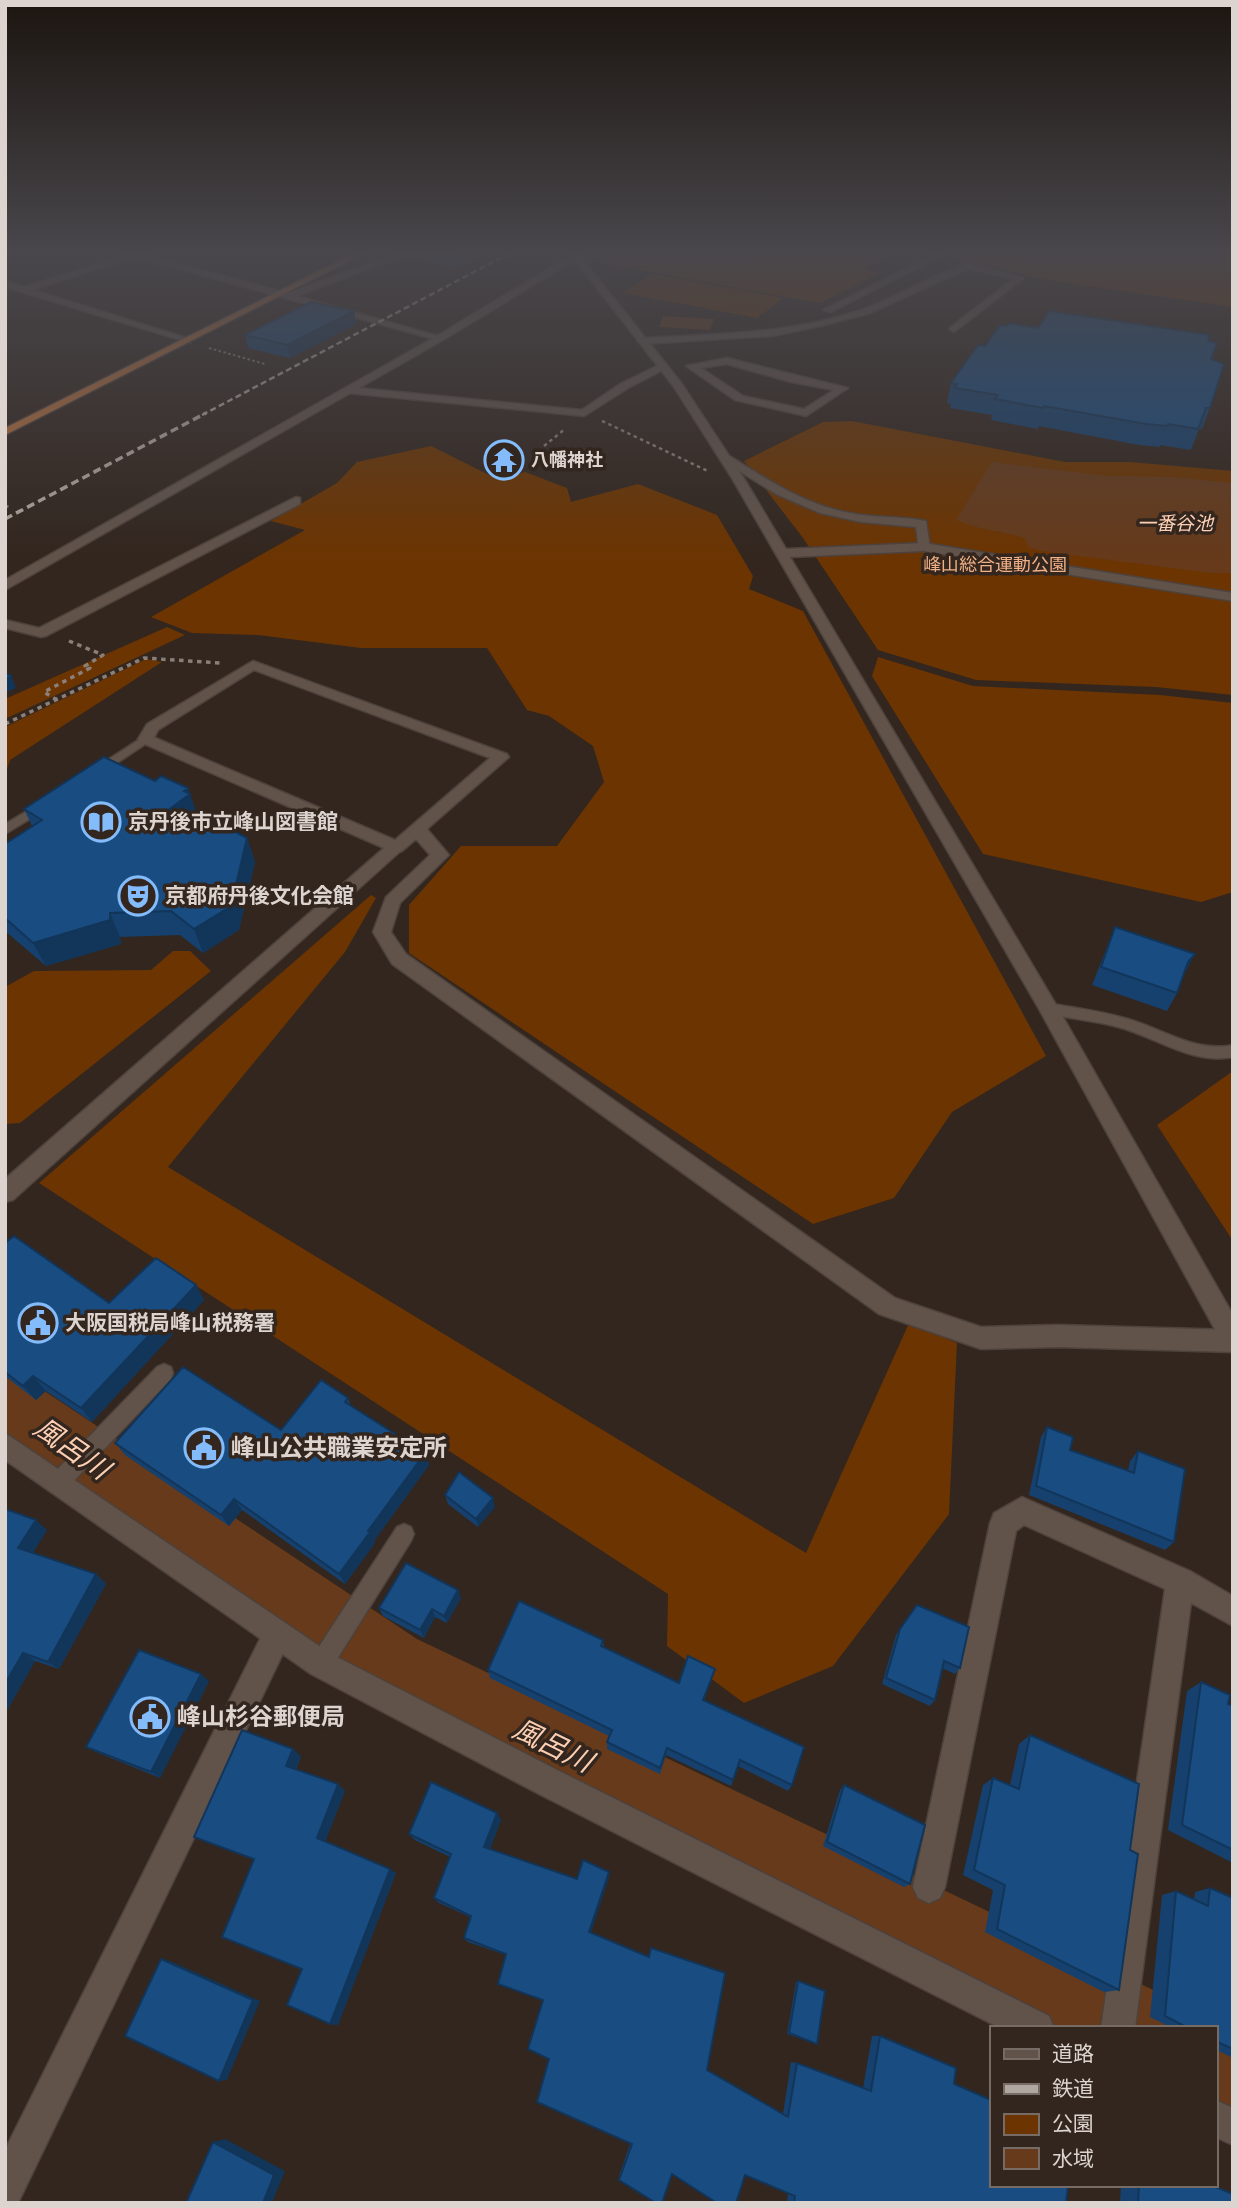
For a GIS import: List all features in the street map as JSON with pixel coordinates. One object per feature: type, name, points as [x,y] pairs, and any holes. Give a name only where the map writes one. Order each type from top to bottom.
[{"type":"highway","points":[[5,432],[159,355]]},
{"type":"street","points":[[5,586],[410,355]]},
{"type":"street","points":[[654,355],[678,386],[739,480],[782,553],[1048,1008],[1233,1339]]},
{"type":"street","points":[[678,386],[709,378],[739,398],[806,413],[843,388],[791,379],[727,361],[691,366],[709,378]]},
{"type":"street","points":[[348,390],[584,413],[613,393],[663,366]]},
{"type":"street","points":[[724,457],[773,489],[816,508],[843,516],[922,524],[923,547]]},
{"type":"street","points":[[5,624],[41,633],[296,501]]},
{"type":"street","points":[[782,553],[923,547],[1233,597]]},
{"type":"street","points":[[5,1193],[501,757],[253,665],[152,727],[146,739],[396,847]]},
{"type":"street","points":[[417,829],[440,855],[392,901],[382,932],[399,959],[887,1306],[981,1338],[1058,1336],[1233,1339]]},
{"type":"street","points":[[5,1445],[321,1664],[550,1783],[1033,2026]]},
{"type":"street","points":[[929,1887],[1004,1523],[1022,1510],[1180,1581],[1233,1612]]},
{"type":"street","points":[[1118,2026],[1180,1581]]},
{"type":"street","points":[[5,2190],[277,1635]]},
{"type":"street","points":[[1217,2119],[1233,2127]]},
{"type":"lane","points":[[87,777],[146,739]]},
{"type":"lane","points":[[5,830],[52,799]]},
{"type":"lane","points":[[1048,1008],[1127,1024],[1183,1046],[1223,1054],[1233,1051]]},
{"type":"lane","points":[[58,1483],[164,1373]]},
{"type":"lane","points":[[321,1664],[404,1534]]},
{"type":"path","points":[[235,355],[265,364]]},
{"type":"path","points":[[584,413],[708,471],[739,480]]},
{"type":"path","points":[[41,633],[103,655],[85,666],[90,668],[44,692],[57,700]]},
{"type":"path","points":[[5,724],[144,658],[253,665]]},
{"type":"green space","name":"峰山総合運動公園","points":[[852,421],[1065,462],[1130,462],[1233,471],[1233,695],[1156,687],[976,680],[878,650],[803,538],[744,461],[823,422]]},
{"type":"green space","points":[[431,446],[499,480],[525,472],[567,488],[571,502],[638,484],[717,515],[753,576],[749,589],[803,611],[1046,1056],[952,1112],[894,1198],[813,1224],[409,953],[409,905],[461,846],[557,846],[604,782],[593,746],[549,716],[527,710],[487,648],[361,648],[258,635],[192,633],[151,617],[305,530],[271,521],[337,483],[357,462]]},
{"type":"green space","points":[[167,627],[185,635],[5,719],[5,699]]},
{"type":"green space","points":[[878,657],[973,686],[1160,695],[1233,703],[1233,892],[1201,902],[983,854],[872,676]]},
{"type":"green space","points":[[146,659],[162,662],[10,760],[5,775],[5,727]]},
{"type":"green space","points":[[371,895],[376,898],[345,952],[168,1167],[806,1553],[909,1323],[957,1343],[949,1514],[833,1666],[744,1703],[667,1646],[668,1594],[39,1183]]},
{"type":"green space","points":[[173,951],[190,951],[211,971],[20,1123],[5,1124],[5,987],[34,971],[151,970]]},
{"type":"green space","points":[[1233,1071],[1233,1241],[1157,1125]]},
{"type":"water","name":"一番谷池","points":[[992,462],[1107,476],[1171,477],[1233,483],[1233,573],[1211,573],[1041,551],[1028,547],[1025,538],[956,520]]},
{"type":"building","points":[[971,355],[1212,355],[1211,359],[1224,364],[1210,408],[1206,408],[1198,429],[1168,424],[1146,424],[1044,406],[1043,408],[995,399],[998,395],[955,388],[957,384],[951,383]]},
{"type":"building","points":[[104,757],[155,781],[161,776],[188,788],[184,791],[190,794],[148,825],[206,824],[206,830],[230,829],[247,838],[231,906],[194,929],[171,911],[110,913],[110,920],[33,943],[5,918],[5,844],[42,820],[24,809]]},
{"type":"building","points":[[1115,927],[1195,954],[1188,962],[1177,993],[1101,967]]},
{"type":"building","points":[[14,1236],[109,1303],[156,1258],[196,1285],[81,1408],[33,1376],[23,1386],[5,1372],[5,1243]]},
{"type":"building","points":[[183,1367],[281,1430],[321,1380],[348,1398],[345,1402],[425,1453],[339,1574],[234,1499],[221,1515],[115,1443]]},
{"type":"building","points":[[1047,1427],[1073,1437],[1070,1450],[1134,1473],[1138,1451],[1185,1469],[1174,1542],[1036,1486]]},
{"type":"building","points":[[459,1472],[493,1498],[476,1519],[445,1495]]},
{"type":"building","points":[[5,1509],[36,1520],[18,1548],[96,1574],[48,1662],[23,1653],[5,1684]]},
{"type":"building","points":[[406,1563],[458,1590],[444,1616],[432,1609],[420,1630],[379,1608]]},
{"type":"building","points":[[519,1601],[603,1640],[601,1646],[679,1683],[688,1656],[715,1669],[703,1700],[804,1747],[792,1785],[740,1760],[733,1780],[667,1748],[660,1768],[607,1742],[612,1730],[488,1670]]},
{"type":"building","points":[[917,1605],[969,1627],[960,1668],[944,1661],[935,1700],[886,1678],[900,1629]]},
{"type":"building","points":[[139,1650],[201,1674],[151,1772],[86,1747]]},
{"type":"building","points":[[1201,1682],[1230,1695],[1228,1704],[1233,1706],[1233,1850],[1182,1825]]},
{"type":"building","points":[[242,1730],[293,1749],[286,1766],[338,1784],[317,1838],[390,1869],[330,2024],[287,2005],[302,1969],[222,1937],[254,1859],[194,1837]]},
{"type":"building","points":[[1030,1735],[1139,1784],[1130,1850],[1138,1854],[1119,1990],[997,1929],[1005,1885],[974,1870],[993,1778],[1019,1789]]},
{"type":"building","points":[[431,1782],[497,1813],[484,1847],[577,1879],[583,1860],[609,1872],[589,1932],[649,1957],[651,1948],[725,1973],[707,2070],[788,2117],[797,2063],[871,2091],[880,2036],[956,2068],[954,2084],[990,2100],[990,2187],[1068,2187],[1066,2203],[794,2203],[795,2196],[745,2175],[736,2203],[717,2203],[672,2174],[662,2203],[656,2203],[619,2180],[632,2144],[537,2102],[549,2059],[528,2049],[543,2000],[498,1984],[506,1954],[464,1938],[471,1916],[434,1898],[451,1854],[409,1834]]},
{"type":"building","points":[[844,1785],[925,1825],[910,1884],[827,1842]]},
{"type":"building","points":[[1210,1888],[1233,1898],[1233,2049],[1217,2042],[1217,2026],[1184,2026],[1165,2016],[1176,1891],[1208,1906]]},
{"type":"building","points":[[161,1959],[253,2000],[219,2081],[125,2036]]},
{"type":"building","points":[[798,1981],[825,1991],[817,2044],[789,2033]]},
{"type":"building","points":[[213,2142],[274,2175],[263,2203],[186,2203]]},
{"type":"building","points":[[1139,2187],[1216,2187],[1233,2194],[1233,2203],[1138,2203]]},
{"type":"waterway","name":"風呂川","points":[[5,1402],[390,1666],[1133,2026]]},
{"type":"waterway","name":"風呂川","points":[[1217,2068],[1233,2076]]},
{"type":"railway","points":[[202,415],[316,355]]},
{"type":"railway","points":[[5,519],[206,413]]},
{"type":"place","name":"八幡神社","points":[[504,460]]},
{"type":"place","name":"京丹後市立峰山図書館","points":[[101,822]]},
{"type":"place","name":"京都府丹後文化会館","points":[[138,896]]},
{"type":"place","name":"大阪国税局峰山税務署","points":[[38,1323]]},
{"type":"place","name":"峰山公共職業安定所","points":[[204,1448]]},
{"type":"place","name":"峰山杉谷郵便局","points":[[150,1717]]}]
